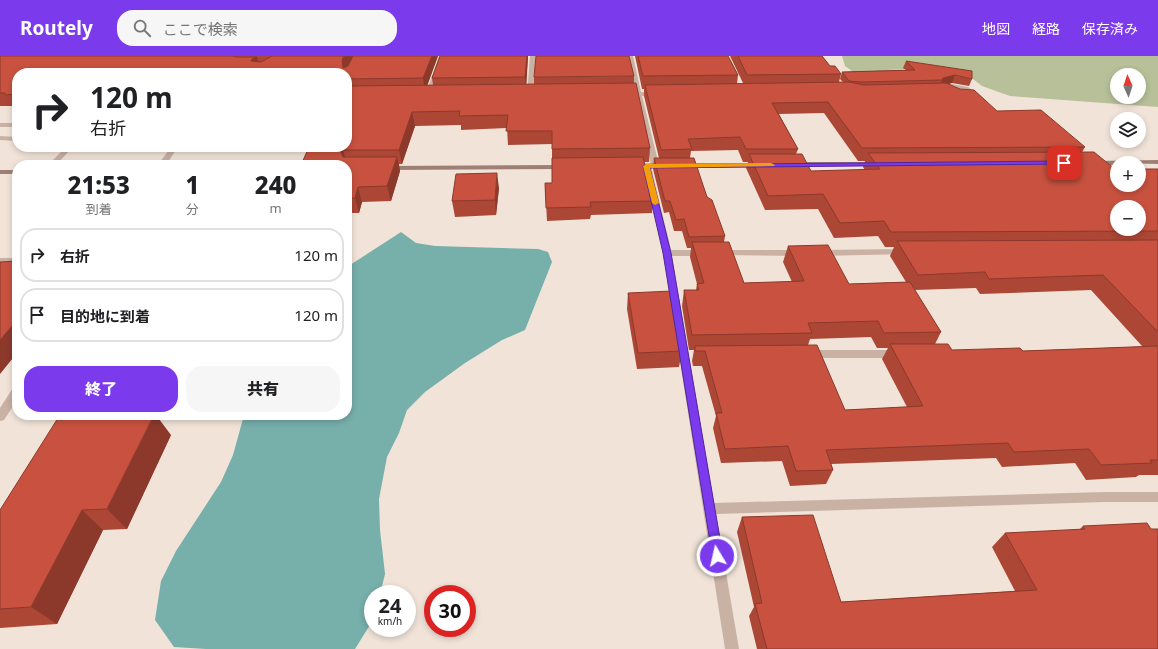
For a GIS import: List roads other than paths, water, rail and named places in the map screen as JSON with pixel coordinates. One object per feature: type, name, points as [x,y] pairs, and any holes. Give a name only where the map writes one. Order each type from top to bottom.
[{"type":"street","points":[[428,96],[442,56]]},
{"type":"street","points":[[530,95],[533,56]]},
{"type":"street","points":[[630,56],[655,165]]},
{"type":"street","points":[[944,91],[943,88],[956,86],[968,89],[977,96],[968,99]]},
{"type":"street","points":[[936,92],[944,91],[952,96]]},
{"type":"street","points":[[615,94],[662,94]]},
{"type":"street","points":[[522,95],[538,95]]},
{"type":"street","points":[[421,96],[436,96]]},
{"type":"street","points":[[0,125],[12,125]]},
{"type":"street","points":[[0,138],[12,139]]},
{"type":"street","points":[[57,160],[65,152]]},
{"type":"street","points":[[1086,163],[1158,162]]},
{"type":"street","points":[[783,165],[887,164]]},
{"type":"street","points":[[623,166],[671,165]]},
{"type":"street","points":[[679,165],[767,165]]},
{"type":"street","points":[[378,168],[576,166]]},
{"type":"street","points":[[646,166],[667,253],[688,355],[709,509],[732,649]]},
{"type":"street","points":[[0,178],[3,172]]},
{"type":"street","points":[[667,253],[913,252]]},
{"type":"street","points":[[0,261],[12,261]]},
{"type":"street","points":[[794,354],[905,354]]},
{"type":"street","points":[[0,416],[12,398]]},
{"type":"street","points":[[709,509],[1105,497],[1158,497]]},
{"type":"water","points":[[401,232],[416,243],[435,246],[538,249],[548,252],[552,262],[525,330],[502,340],[465,363],[425,392],[407,410],[399,433],[387,457],[379,499],[380,530],[385,574],[382,585],[364,585],[364,634],[355,649],[206,649],[174,647],[155,620],[161,581],[176,551],[221,482],[233,455],[243,420],[352,420],[352,264]]}]
